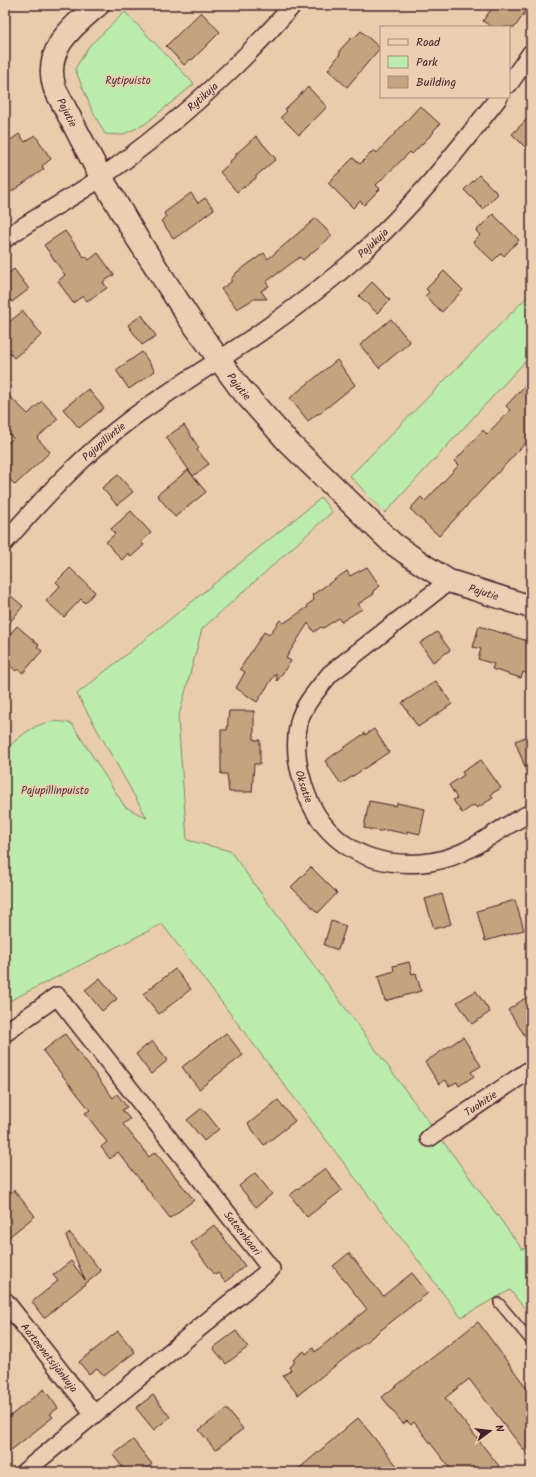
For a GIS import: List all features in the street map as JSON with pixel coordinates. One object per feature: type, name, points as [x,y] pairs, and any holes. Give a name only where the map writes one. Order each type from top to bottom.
[{"type":"street","name":"Pajutie","points":[[98,5],[73,26],[63,39],[54,54],[51,78],[55,89],[101,177],[189,318],[218,360],[240,388],[288,442],[392,543],[449,581],[531,607]]},
{"type":"street","name":"Rytikuja","points":[[101,177],[202,97],[274,27],[293,5]]},
{"type":"street","points":[[510,83],[531,53]]},
{"type":"street","name":"Pajukuja","points":[[218,360],[258,334],[354,259],[427,187],[498,98]]},
{"type":"street","points":[[5,239],[101,177]]},
{"type":"street","name":"Pajupillintie","points":[[5,542],[66,475],[108,438],[133,417],[218,360]]},
{"type":"street","name":"Oksatie","points":[[449,581],[330,674],[316,691],[299,722],[297,745],[298,768],[304,791],[314,812],[326,830],[344,845],[367,856],[393,862],[421,863],[444,859],[471,849],[531,813]]},
{"type":"street","name":"Sateenkaari","points":[[5,1033],[57,996],[271,1269],[24,1472]]},
{"type":"street","name":"Tuohitie","points":[[429,1138],[531,1070]]},
{"type":"street","name":"Aarteenetsijänkuja","points":[[5,1301],[94,1414]]},
{"type":"lane","points":[[499,1303],[531,1342]]},
{"type":"green space","name":"Rytipuisto","points":[[125,12],[194,84],[145,124],[122,135],[105,134],[92,110],[75,69],[89,46]]},
{"type":"green space","points":[[531,293],[531,355],[385,513],[350,476]]},
{"type":"green space","name":"Pajupillinpuisto","points":[[321,498],[332,512],[202,629],[178,719],[187,840],[230,851],[522,1249],[531,1248],[531,1316],[510,1290],[461,1317],[162,924],[5,1003],[5,750],[27,731],[35,727],[52,722],[72,724],[125,807],[147,818],[77,694]]},
{"type":"building","points":[[494,5],[518,5],[526,11],[515,27],[490,26],[483,21]]},
{"type":"building","points":[[201,12],[220,32],[192,60],[191,59],[184,65],[166,46]]},
{"type":"building","points":[[361,31],[380,48],[347,87],[328,70],[340,54],[340,50],[351,38],[355,37]]},
{"type":"building","points":[[308,87],[327,107],[299,135],[281,117],[287,111],[285,109]]},
{"type":"building","points":[[420,106],[440,124],[412,154],[410,152],[376,185],[380,189],[364,205],[360,201],[353,208],[328,183],[353,158],[360,164],[374,150],[377,153]]},
{"type":"building","points":[[531,115],[531,153],[512,134]]},
{"type":"building","points":[[19,134],[25,142],[35,135],[51,159],[42,166],[44,169],[5,196],[5,144]]},
{"type":"building","points":[[256,136],[276,159],[256,176],[256,178],[237,192],[220,172],[229,164],[236,154]]},
{"type":"building","points":[[479,175],[498,194],[483,209],[464,190]]},
{"type":"building","points":[[191,193],[198,203],[205,198],[214,209],[174,239],[161,221],[166,217],[164,213]]},
{"type":"building","points":[[493,214],[519,240],[504,256],[501,253],[493,261],[473,242],[480,235],[476,231]]},
{"type":"building","points":[[316,218],[332,236],[303,260],[300,257],[266,282],[269,286],[261,291],[267,299],[254,299],[237,309],[221,289],[231,282],[231,279],[237,272],[264,253],[268,259]]},
{"type":"building","points":[[65,231],[84,257],[86,256],[89,260],[98,253],[114,275],[103,282],[107,288],[87,301],[83,296],[73,303],[58,281],[65,275],[44,245]]},
{"type":"building","points":[[14,269],[29,289],[12,302],[5,293],[5,276]]},
{"type":"building","points":[[444,271],[463,290],[442,312],[425,296],[429,292],[426,289]]},
{"type":"building","points":[[372,282],[390,300],[377,313],[359,296]]},
{"type":"building","points":[[23,311],[42,335],[14,358],[5,347],[5,325]]},
{"type":"building","points":[[142,315],[156,336],[142,345],[128,325]]},
{"type":"building","points":[[391,319],[410,342],[379,368],[360,345]]},
{"type":"building","points":[[142,352],[155,371],[129,389],[116,370]]},
{"type":"building","points":[[337,360],[355,385],[308,421],[290,398]]},
{"type":"building","points":[[531,379],[531,437],[439,536],[410,509],[421,497],[425,501],[459,465],[455,461],[483,430],[487,434],[510,410],[506,406]]},
{"type":"building","points":[[88,389],[104,408],[79,428],[63,409]]},
{"type":"building","points":[[5,392],[28,414],[42,401],[58,419],[37,438],[50,452],[15,485],[5,474],[5,446],[13,438],[5,430]]},
{"type":"building","points":[[184,425],[199,448],[197,450],[209,464],[193,476],[166,437]]},
{"type":"building","points":[[188,470],[206,492],[175,517],[157,495]]},
{"type":"building","points":[[118,475],[133,492],[117,505],[102,488]]},
{"type":"building","points":[[131,511],[151,533],[141,542],[144,545],[131,557],[128,553],[122,560],[106,542],[115,534],[111,529]]},
{"type":"building","points":[[367,567],[380,586],[373,591],[374,594],[358,604],[362,609],[341,622],[339,618],[314,632],[308,623],[286,658],[291,661],[277,681],[276,673],[257,702],[236,688],[245,672],[240,669],[264,632],[269,635],[280,620],[284,623],[308,607],[307,605],[314,600],[312,595],[347,571],[350,576]]},
{"type":"building","points":[[70,568],[95,592],[85,603],[81,599],[64,617],[46,601],[60,586],[56,582]]},
{"type":"building","points":[[5,591],[23,606],[5,628]]},
{"type":"building","points":[[17,626],[39,645],[37,647],[42,651],[23,673],[18,669],[16,671],[5,661],[5,640]]},
{"type":"building","points":[[479,626],[531,642],[531,675],[523,672],[521,678],[492,669],[494,664],[478,659],[481,649],[473,647]]},
{"type":"building","points":[[437,632],[450,650],[433,662],[420,643]]},
{"type":"building","points":[[436,681],[452,704],[418,727],[402,703]]},
{"type":"building","points":[[229,711],[254,711],[254,740],[260,740],[260,764],[254,764],[252,792],[229,792],[227,774],[221,774],[221,730],[227,730]]},
{"type":"building","points":[[374,729],[389,752],[341,784],[325,761],[365,733],[365,735]]},
{"type":"building","points":[[531,735],[531,780],[530,780],[515,741]]},
{"type":"building","points":[[481,760],[501,788],[491,794],[493,798],[477,808],[474,805],[462,813],[453,800],[457,798],[449,785],[464,775],[462,772]]},
{"type":"building","points":[[369,801],[396,806],[397,803],[425,809],[420,834],[407,831],[407,834],[388,830],[379,831],[364,828]]},
{"type":"building","points":[[311,867],[337,893],[318,913],[291,887]]},
{"type":"building","points":[[442,894],[451,924],[434,929],[425,899]]},
{"type":"building","points":[[515,900],[524,930],[485,941],[477,911]]},
{"type":"building","points":[[331,921],[346,926],[338,950],[324,945]]},
{"type":"building","points":[[409,962],[412,974],[416,973],[421,991],[385,1001],[378,976],[394,971],[393,966]]},
{"type":"building","points":[[175,969],[191,989],[159,1014],[143,994]]},
{"type":"building","points":[[100,978],[117,999],[102,1011],[85,990]]},
{"type":"building","points":[[476,991],[490,1012],[472,1024],[457,1002]]},
{"type":"building","points":[[531,994],[531,1045],[508,1010]]},
{"type":"building","points":[[226,1033],[243,1055],[199,1089],[182,1067]]},
{"type":"building","points":[[65,1034],[113,1098],[117,1094],[127,1107],[122,1110],[130,1119],[123,1124],[149,1157],[155,1152],[194,1200],[170,1218],[118,1152],[110,1159],[101,1147],[107,1142],[85,1113],[90,1110],[43,1051]]},
{"type":"building","points":[[463,1037],[481,1066],[471,1072],[474,1076],[459,1086],[457,1082],[449,1086],[446,1080],[439,1084],[425,1062]]},
{"type":"building","points":[[152,1041],[168,1060],[151,1074],[136,1054]]},
{"type":"building","points":[[278,1100],[295,1121],[264,1145],[248,1124]]},
{"type":"building","points":[[202,1108],[219,1129],[204,1141],[187,1120]]},
{"type":"building","points":[[325,1168],[342,1190],[307,1217],[290,1195]]},
{"type":"building","points":[[255,1173],[272,1194],[256,1207],[239,1186]]},
{"type":"building","points":[[14,1190],[35,1216],[5,1240],[5,1197]]},
{"type":"building","points":[[214,1225],[245,1266],[225,1282],[218,1273],[215,1275],[191,1243]]},
{"type":"building","points":[[70,1233],[101,1271],[44,1318],[32,1302],[58,1281],[53,1275],[71,1261],[85,1280],[66,1236]]},
{"type":"building","points":[[349,1253],[383,1296],[412,1273],[428,1293],[298,1395],[283,1376],[291,1370],[289,1367],[295,1362],[293,1360],[304,1351],[306,1354],[313,1348],[315,1352],[367,1309],[333,1266]]},
{"type":"building","points":[[478,1322],[531,1394],[531,1459],[469,1379],[445,1398],[499,1466],[491,1472],[453,1472],[414,1422],[411,1425],[407,1421],[403,1424],[382,1397]]},
{"type":"building","points":[[118,1331],[135,1352],[104,1376],[97,1368],[89,1374],[79,1362]]},
{"type":"building","points":[[236,1331],[248,1347],[226,1364],[213,1348]]},
{"type":"building","points":[[44,1389],[58,1408],[50,1414],[53,1417],[5,1455],[5,1420]]},
{"type":"building","points":[[153,1395],[170,1417],[154,1430],[136,1408]]},
{"type":"building","points":[[227,1409],[243,1429],[215,1450],[199,1430]]},
{"type":"building","points":[[358,1418],[402,1472],[295,1472]]},
{"type":"building","points":[[133,1440],[152,1464],[142,1472],[126,1472],[113,1455]]}]
